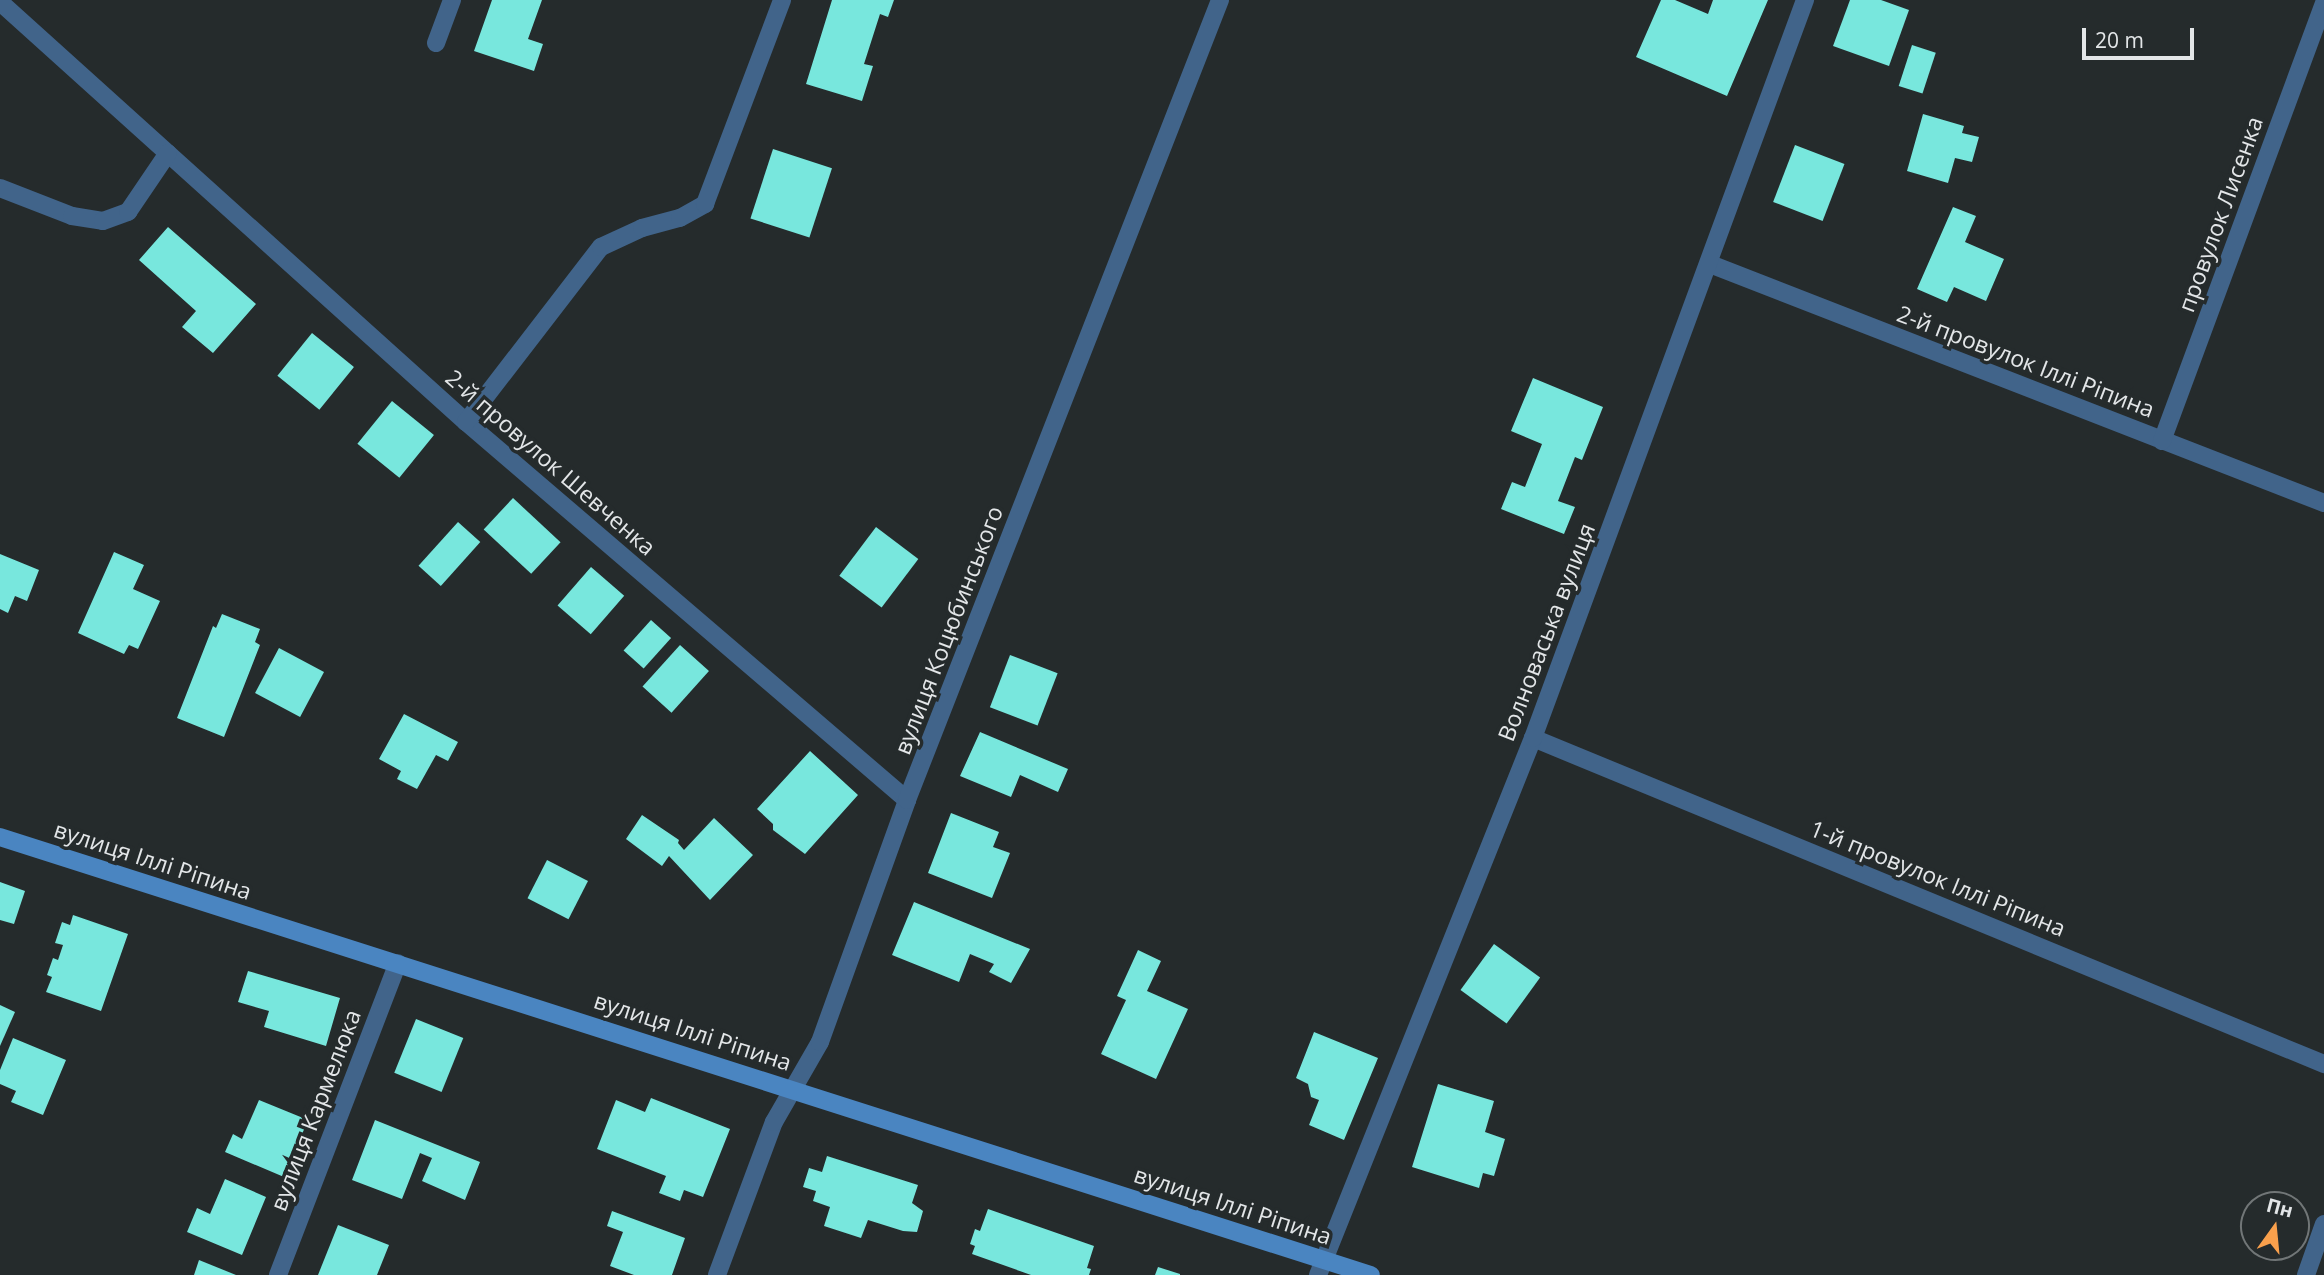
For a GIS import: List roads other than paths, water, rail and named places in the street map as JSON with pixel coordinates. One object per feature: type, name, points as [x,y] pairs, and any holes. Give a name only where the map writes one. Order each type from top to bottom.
[{"type":"street","points":[[436,43],[452,0]]},
{"type":"street","points":[[466,422],[601,247],[642,228],[680,218],[705,204],[782,0]]},
{"type":"street","name":"вулиця Коцюбинського","points":[[717,1275],[774,1122],[820,1042],[907,800],[1220,0]]},
{"type":"street","name":"Волноваська вулиця","points":[[1321,1267],[1533,738],[1710,264],[1805,0]]},
{"type":"street","name":"2-й провулок Шевченка","points":[[0,2],[466,422],[907,800]]},
{"type":"street","name":"провулок Лисенка","points":[[2162,441],[2324,3]]},
{"type":"street","points":[[0,188],[72,216],[103,221],[128,212],[168,153]]},
{"type":"street","name":"2-й провулок Іллі Ріпина","points":[[1710,264],[2324,503]]},
{"type":"street","name":"1-й провулок Іллі Ріпина","points":[[1533,738],[2324,1064]]},
{"type":"street","name":"вулиця Іллі Ріпина","points":[[0,837],[794,1089],[1321,1267],[1371,1275]]},
{"type":"street","name":"вулиця Кармелюка","points":[[278,1275],[398,963]]},
{"type":"street","points":[[2306,1275],[2324,1224]]}]
